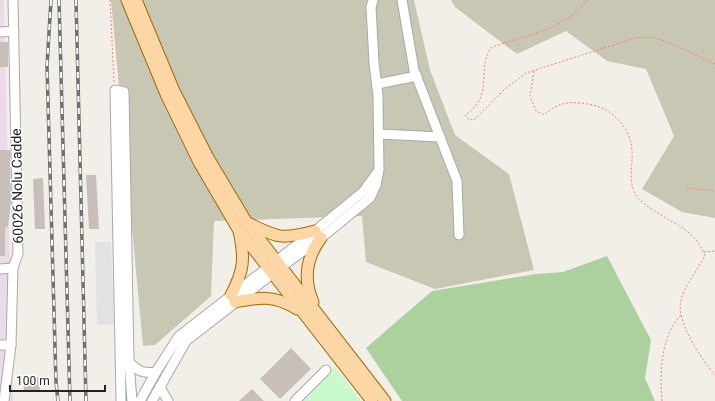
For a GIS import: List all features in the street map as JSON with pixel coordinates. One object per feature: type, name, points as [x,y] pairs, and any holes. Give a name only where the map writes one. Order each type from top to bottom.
[{"type":"main road","points":[[127,0],[170,93],[207,156],[243,226],[274,267],[303,313],[372,401]]},
{"type":"main road","points":[[136,0],[170,93]]},
{"type":"main road","points":[[243,226],[276,236],[290,238],[318,234],[307,271],[308,290],[319,317]]},
{"type":"main road","points":[[243,226],[242,268],[233,299],[270,298],[286,303],[303,313]]},
{"type":"main road","points":[[274,267],[319,317],[385,401]]},
{"type":"street","name":"60026 Nolu Cadde","points":[[4,401],[11,345],[13,268],[18,254],[13,0]]},
{"type":"street","points":[[140,401],[156,372],[179,336],[233,299],[318,234],[363,192],[379,170],[377,84],[374,63],[371,7],[373,0]]},
{"type":"street","points":[[402,0],[416,76],[457,181],[459,235]]},
{"type":"street","points":[[0,32],[14,31]]},
{"type":"street","points":[[377,84],[416,76]]},
{"type":"street","points":[[121,401],[115,90],[124,92],[129,362],[132,401]]},
{"type":"street","points":[[379,134],[440,137]]},
{"type":"street","points":[[0,268],[13,268]]},
{"type":"street","points":[[152,401],[186,342],[233,299]]},
{"type":"street","points":[[0,345],[11,345]]},
{"type":"street","points":[[129,362],[137,370],[145,374],[156,372]]},
{"type":"street","points":[[295,401],[326,370]]},
{"type":"street","points":[[160,387],[168,401]]},
{"type":"path","points":[[110,0],[115,90]]},
{"type":"path","points":[[587,0],[574,16],[559,25],[492,47],[488,51],[481,97],[475,106],[465,115],[468,119],[474,120],[505,89],[526,73],[571,57],[635,38],[652,37],[670,42],[715,64]]},
{"type":"path","points":[[534,71],[530,96],[536,111],[544,115],[560,104],[569,102],[596,105],[607,109],[616,116],[629,136],[632,151],[631,183],[638,198],[659,215],[691,233],[701,245],[705,256],[680,300],[682,315],[688,333],[698,352],[715,375]]},
{"type":"path","points":[[687,188],[715,191]]},
{"type":"path","points":[[704,252],[715,251]]},
{"type":"path","points":[[662,401],[662,357],[673,323],[682,315]]},
{"type":"shaded area","points":[[0,0],[4,0],[13,401],[0,401]]},
{"type":"shaded area","points":[[111,0],[414,0],[430,70],[455,135],[509,174],[534,270],[435,289],[366,262],[362,216],[214,221],[211,296],[155,345],[143,346]]},
{"type":"shaded area","points":[[451,0],[715,0],[715,218],[682,212],[642,189],[674,136],[646,69],[607,61],[566,31],[517,54],[455,7]]},
{"type":"shaded area","points":[[95,242],[111,242],[114,324],[97,325]]},
{"type":"green space","points":[[607,256],[651,340],[645,378],[655,401],[402,401],[366,348],[432,291],[536,274],[563,272]]},
{"type":"green space","points":[[335,367],[361,401],[303,401]]},
{"type":"building","points":[[0,42],[8,42],[8,67],[0,67]]},
{"type":"building","points":[[0,150],[10,150],[11,203],[8,227],[5,227],[5,256],[0,256]]},
{"type":"building","points":[[86,175],[96,175],[99,229],[89,229]]},
{"type":"building","points":[[43,178],[45,229],[35,229],[33,179]]},
{"type":"building","points":[[291,348],[311,369],[280,399],[260,379]]},
{"type":"building","points":[[23,377],[39,377],[40,391],[24,392]]},
{"type":"building","points":[[252,389],[264,401],[239,401]]},
{"type":"railway","points":[[51,0],[47,66],[56,382],[58,401]]},
{"type":"railway","points":[[59,0],[70,401]]},
{"type":"railway","points":[[76,0],[86,401]]}]
